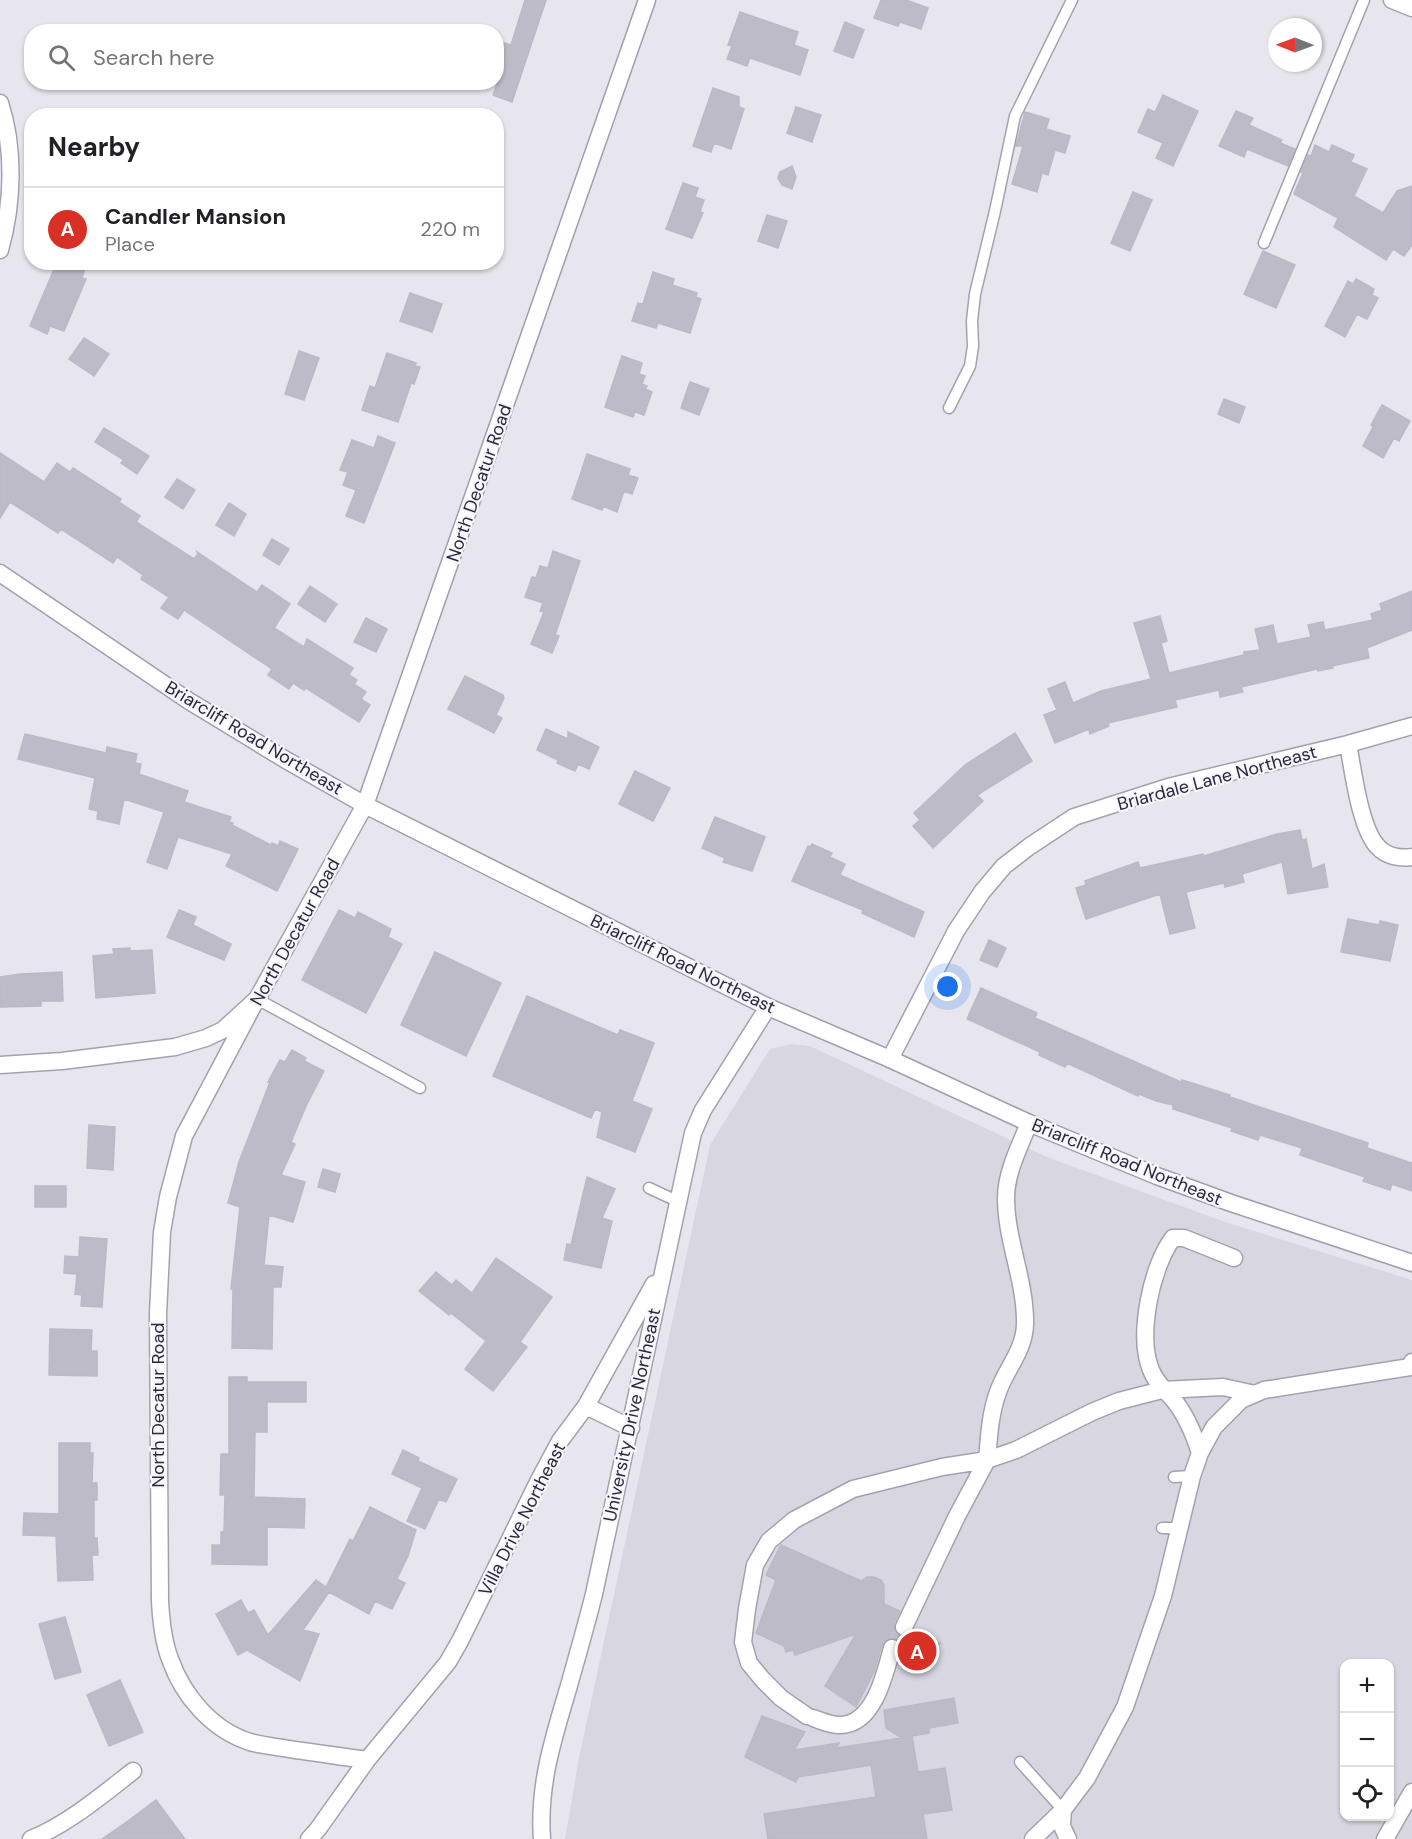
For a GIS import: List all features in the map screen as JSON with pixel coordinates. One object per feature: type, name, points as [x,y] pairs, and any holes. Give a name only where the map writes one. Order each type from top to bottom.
[{"type":"street","name":"North Decatur Road","points":[[367,1760],[262,1745],[237,1737],[208,1718],[188,1695],[169,1658],[164,1638],[160,1601],[158,1314],[162,1232],[174,1168],[184,1136],[365,805],[647,0]]},
{"type":"street","points":[[1392,0],[1412,8]]},
{"type":"street","points":[[0,103],[9,141],[10,174],[8,206],[0,250]]},
{"type":"street","name":"Briarcliff Road Northeast","points":[[0,573],[189,701],[365,805],[768,1007],[890,1059],[1029,1124],[1167,1180],[1412,1263]]},
{"type":"street","name":"Briardale Lane Northeast","points":[[890,1059],[957,931],[981,892],[1004,866],[1074,817],[1168,787],[1348,744],[1412,726]]},
{"type":"street","points":[[1348,744],[1368,833],[1377,846],[1388,854],[1404,858],[1412,857]]},
{"type":"street","points":[[0,1065],[62,1061],[175,1047],[223,1030],[257,999]]},
{"type":"street","name":"University Drive Northeast","points":[[542,1839],[540,1820],[546,1766],[594,1594],[693,1133],[703,1110],[768,1007]]},
{"type":"street","points":[[904,1627],[957,1516],[987,1460],[990,1425],[998,1391],[1018,1354],[1025,1326],[1023,1290],[1009,1226],[1006,1196],[1012,1165],[1029,1124]]},
{"type":"street","points":[[1200,1453],[1194,1432],[1173,1399],[1162,1390],[1151,1371],[1145,1348],[1152,1290],[1163,1251],[1173,1238],[1184,1238],[1234,1258]]},
{"type":"street","name":"Villa Drive Northeast","points":[[309,1839],[367,1760],[448,1662],[538,1480],[560,1441],[586,1406],[663,1268]]},
{"type":"street","points":[[1033,1839],[1063,1810],[1087,1778],[1125,1707],[1163,1596],[1192,1476],[1200,1453],[1214,1427],[1241,1400],[1264,1390],[1411,1366]]},
{"type":"street","points":[[892,1648],[883,1682],[871,1707],[845,1725],[838,1726],[810,1717],[781,1698],[749,1663],[743,1642],[755,1565],[769,1541],[794,1520],[853,1489],[942,1467],[987,1460],[1016,1450],[1119,1401],[1162,1390],[1223,1387],[1255,1394]]},
{"type":"street","points":[[586,1406],[631,1428]]},
{"type":"street","points":[[31,1839],[46,1833],[133,1772]]},
{"type":"street","points":[[1385,1839],[1412,1792]]},
{"type":"street","points":[[1063,1810],[1062,1826],[1068,1839]]},
{"type":"lane","points":[[949,408],[970,366],[975,294],[1015,116],[1072,0]]},
{"type":"lane","points":[[1264,243],[1364,0]]},
{"type":"lane","points":[[257,999],[420,1088]]},
{"type":"lane","points":[[649,1188],[677,1201]]},
{"type":"lane","points":[[1174,1477],[1192,1476]]},
{"type":"lane","points":[[1162,1528],[1180,1528]]},
{"type":"lane","points":[[1020,1762],[1063,1810]]},
{"type":"shaded area","points":[[791,1044],[810,1046],[1047,1157],[1225,1222],[1412,1280],[1412,1839],[565,1839],[579,1758],[710,1145],[770,1049]]},
{"type":"building","points":[[525,0],[546,0],[512,102],[493,95],[495,90],[504,90],[504,43],[511,45]]},
{"type":"building","points":[[881,0],[906,0],[928,8],[921,29],[900,22],[898,26],[874,18]]},
{"type":"building","points":[[740,12],[798,32],[794,45],[808,50],[800,75],[750,58],[747,66],[727,59],[732,46],[728,45]]},
{"type":"building","points":[[845,22],[864,30],[853,58],[834,51]]},
{"type":"building","points":[[713,88],[739,97],[739,107],[744,109],[731,149],[714,143],[711,152],[693,146]]},
{"type":"building","points":[[1163,95],[1198,111],[1173,166],[1156,158],[1163,143],[1138,132],[1148,109],[1155,112]]},
{"type":"building","points":[[796,107],[821,115],[812,142],[787,133]]},
{"type":"building","points":[[1236,111],[1253,118],[1249,125],[1282,140],[1280,143],[1295,149],[1288,166],[1247,149],[1244,157],[1219,146]]},
{"type":"building","points":[[1025,112],[1049,119],[1046,129],[1070,136],[1065,153],[1055,150],[1048,175],[1042,173],[1037,192],[1012,184],[1023,146],[1016,146]]},
{"type":"building","points":[[1315,145],[1329,152],[1332,145],[1354,155],[1351,162],[1367,169],[1354,196],[1383,213],[1397,191],[1412,186],[1412,245],[1404,256],[1393,249],[1386,260],[1334,227],[1338,218],[1294,194],[1308,155],[1311,156]]},
{"type":"building","points":[[792,166],[796,177],[792,189],[782,185],[778,178],[780,172]]},
{"type":"building","points":[[683,183],[698,188],[695,197],[704,200],[700,212],[703,213],[692,238],[666,229]]},
{"type":"building","points":[[1133,192],[1152,200],[1130,251],[1111,243]]},
{"type":"building","points":[[767,215],[787,221],[778,248],[758,241]]},
{"type":"building","points":[[1263,251],[1295,265],[1276,308],[1244,294]]},
{"type":"building","points":[[54,270],[84,270],[82,278],[86,279],[64,331],[50,326],[47,334],[30,326]]},
{"type":"building","points":[[653,272],[674,279],[672,285],[697,293],[696,297],[701,299],[690,333],[658,323],[656,328],[632,321],[638,303],[643,304]]},
{"type":"building","points":[[1356,279],[1374,289],[1372,295],[1378,298],[1367,319],[1357,314],[1345,337],[1325,326],[1348,281],[1353,284]]},
{"type":"building","points":[[410,293],[442,304],[432,332],[400,321]]},
{"type":"building","points":[[84,338],[109,354],[94,376],[69,359]]},
{"type":"building","points":[[299,351],[319,358],[304,400],[285,394]]},
{"type":"building","points":[[387,353],[416,363],[415,366],[420,367],[414,384],[411,383],[398,422],[362,410],[370,386],[375,388]]},
{"type":"building","points":[[622,356],[642,363],[639,374],[645,376],[642,384],[647,386],[645,389],[652,392],[644,415],[635,412],[633,417],[605,407]]},
{"type":"building","points":[[690,382],[709,389],[699,415],[681,408]]},
{"type":"building","points":[[1224,399],[1245,407],[1239,423],[1218,414]]},
{"type":"building","points":[[1382,405],[1410,421],[1399,441],[1394,438],[1383,458],[1363,446]]},
{"type":"building","points":[[104,428],[149,456],[137,474],[121,463],[124,460],[95,442]]},
{"type":"building","points":[[378,436],[395,443],[364,523],[346,516],[356,490],[343,485],[348,472],[340,470],[352,440],[374,448]]},
{"type":"building","points":[[0,453],[44,482],[57,463],[70,472],[73,468],[121,499],[119,502],[140,516],[136,522],[194,559],[197,552],[257,592],[262,585],[290,604],[274,628],[304,647],[307,639],[353,668],[349,675],[357,680],[354,684],[366,692],[361,699],[370,705],[359,722],[306,688],[304,690],[293,683],[289,689],[268,675],[272,669],[184,610],[178,619],[161,608],[169,597],[141,579],[143,575],[117,557],[113,563],[61,529],[58,533],[10,502],[0,518]]},
{"type":"building","points":[[587,454],[630,469],[628,475],[638,478],[632,494],[624,491],[617,512],[603,506],[602,510],[572,499]]},
{"type":"building","points":[[177,479],[195,490],[183,509],[165,497]]},
{"type":"building","points":[[229,503],[246,514],[234,536],[216,525]]},
{"type":"building","points":[[272,539],[289,549],[279,565],[263,555]]},
{"type":"building","points":[[553,551],[580,561],[555,635],[559,636],[552,653],[531,644],[544,612],[540,611],[543,603],[525,597],[532,577],[536,578],[540,566],[548,568]]},
{"type":"building","points":[[310,586],[337,604],[325,622],[298,604]]},
{"type":"building","points":[[1412,591],[1412,630],[1367,648],[1369,658],[1241,687],[1243,692],[1220,697],[1219,690],[1175,700],[1177,707],[1108,723],[1109,726],[1090,734],[1089,729],[1055,743],[1044,715],[1057,710],[1048,689],[1065,682],[1073,703],[1101,691],[1151,679],[1134,623],[1160,616],[1167,641],[1161,643],[1169,673],[1244,655],[1244,652],[1260,650],[1255,629],[1273,625],[1277,644],[1311,637],[1308,625],[1323,622],[1325,630],[1373,620],[1371,614],[1382,610],[1380,604]]},
{"type":"building","points":[[366,618],[387,629],[376,652],[354,642]]},
{"type":"building","points":[[465,676],[503,695],[504,698],[496,715],[502,718],[494,733],[448,709]]},
{"type":"building","points":[[546,729],[568,739],[568,732],[599,747],[589,769],[578,764],[575,771],[537,750]]},
{"type":"building","points":[[1015,733],[1032,761],[977,795],[983,801],[933,848],[913,826],[920,820],[914,813],[965,765]]},
{"type":"building","points":[[25,734],[106,753],[107,747],[137,754],[135,763],[141,764],[139,774],[188,791],[184,802],[231,817],[229,822],[233,823],[232,825],[271,845],[272,843],[278,846],[280,841],[298,849],[277,891],[226,866],[232,854],[178,837],[167,869],[147,862],[164,812],[124,799],[119,824],[97,819],[98,811],[89,809],[95,778],[18,759]]},
{"type":"building","points":[[635,771],[670,788],[653,821],[619,804]]},
{"type":"building","points":[[715,817],[765,837],[752,871],[723,862],[725,858],[702,848]]},
{"type":"building","points":[[1300,830],[1302,840],[1306,839],[1312,869],[1324,864],[1328,887],[1288,894],[1282,862],[1242,874],[1244,882],[1225,887],[1224,883],[1186,892],[1195,928],[1170,934],[1160,894],[1086,919],[1076,888],[1086,885],[1085,881],[1138,862],[1140,868],[1203,854],[1204,856],[1277,834]]},
{"type":"building","points":[[812,844],[832,853],[830,857],[845,864],[840,875],[924,912],[914,937],[862,913],[863,910],[792,881],[808,846]]},
{"type":"building","points":[[179,910],[196,917],[193,925],[231,944],[224,960],[167,937]]},
{"type":"building","points":[[339,910],[355,918],[358,912],[391,929],[388,937],[402,944],[366,1013],[302,980]]},
{"type":"building","points":[[1348,919],[1379,925],[1380,921],[1398,925],[1390,961],[1341,952]]},
{"type":"building","points":[[989,940],[1006,948],[997,967],[980,960]]},
{"type":"building","points":[[130,948],[130,951],[152,950],[155,993],[96,998],[93,956],[114,954],[113,949]]},
{"type":"building","points":[[435,952],[501,983],[466,1056],[401,1025]]},
{"type":"building","points":[[62,972],[63,1001],[41,1001],[41,1006],[0,1007],[0,977]]},
{"type":"building","points":[[981,988],[1037,1013],[1035,1018],[1181,1082],[1182,1080],[1230,1095],[1230,1097],[1368,1143],[1367,1148],[1412,1163],[1412,1191],[1392,1184],[1390,1190],[1363,1181],[1365,1177],[1300,1155],[1302,1148],[1260,1135],[1258,1140],[1231,1131],[1232,1128],[1173,1109],[1173,1105],[1139,1094],[1138,1096],[1067,1063],[1065,1067],[1039,1055],[1040,1052],[967,1019]]},
{"type":"building","points":[[527,996],[618,1035],[620,1030],[654,1043],[632,1101],[652,1109],[635,1152],[597,1137],[602,1112],[595,1109],[591,1118],[493,1076]]},
{"type":"building","points":[[292,1050],[306,1058],[304,1061],[324,1071],[291,1142],[295,1144],[281,1175],[305,1182],[293,1222],[269,1215],[264,1265],[283,1267],[281,1287],[273,1287],[272,1349],[232,1348],[233,1289],[231,1289],[240,1207],[228,1203],[239,1162],[270,1082],[268,1082],[280,1060],[285,1062]]},
{"type":"building","points":[[89,1125],[115,1127],[113,1170],[87,1168]]},
{"type":"building","points":[[323,1169],[340,1174],[335,1192],[318,1187]]},
{"type":"building","points":[[587,1177],[615,1189],[602,1218],[612,1221],[601,1268],[564,1260],[567,1244],[571,1245]]},
{"type":"building","points":[[35,1186],[66,1186],[66,1207],[35,1207]]},
{"type":"building","points":[[80,1237],[107,1239],[102,1307],[81,1306],[82,1295],[75,1294],[77,1274],[64,1273],[65,1256],[79,1257]]},
{"type":"building","points":[[496,1258],[552,1297],[520,1342],[527,1347],[493,1391],[465,1369],[486,1341],[419,1291],[436,1272],[452,1285],[456,1280],[472,1293]]},
{"type":"building","points":[[50,1329],[92,1330],[91,1351],[97,1351],[97,1376],[49,1375]]},
{"type":"building","points":[[229,1377],[247,1377],[247,1382],[306,1382],[306,1402],[267,1402],[267,1432],[255,1432],[254,1497],[305,1499],[304,1528],[267,1527],[267,1565],[212,1564],[212,1545],[221,1545],[221,1532],[224,1532],[225,1495],[220,1495],[221,1454],[229,1454]]},
{"type":"building","points":[[59,1443],[90,1443],[90,1453],[93,1453],[92,1483],[97,1483],[97,1500],[94,1500],[94,1538],[97,1538],[98,1555],[92,1555],[93,1580],[58,1581],[56,1536],[23,1535],[24,1513],[59,1514]]},
{"type":"building","points":[[403,1450],[419,1458],[418,1461],[457,1479],[446,1502],[439,1499],[425,1529],[407,1521],[422,1488],[392,1474]]},
{"type":"building","points":[[370,1507],[416,1530],[408,1556],[397,1579],[405,1583],[392,1609],[375,1601],[369,1614],[329,1592],[303,1630],[319,1634],[300,1681],[247,1650],[238,1655],[216,1614],[241,1600],[248,1613],[254,1610],[268,1635],[316,1580],[326,1587],[350,1539],[353,1541]]},
{"type":"building","points":[[781,1545],[861,1581],[867,1577],[881,1580],[884,1585],[884,1604],[900,1611],[894,1623],[896,1633],[905,1637],[914,1631],[940,1643],[929,1665],[902,1653],[900,1641],[889,1638],[882,1645],[874,1672],[856,1707],[825,1686],[856,1634],[795,1655],[793,1650],[786,1652],[784,1646],[756,1633],[776,1580],[766,1575]]},
{"type":"building","points":[[65,1617],[81,1672],[55,1679],[39,1624]]},
{"type":"building","points":[[120,1680],[143,1732],[109,1746],[87,1695]]},
{"type":"building","points":[[954,1698],[958,1723],[929,1728],[929,1733],[912,1736],[918,1772],[945,1768],[952,1810],[923,1814],[927,1839],[768,1839],[764,1814],[876,1797],[871,1765],[798,1777],[796,1782],[745,1757],[762,1716],[805,1732],[794,1750],[839,1743],[836,1748],[902,1738],[886,1728],[884,1710]]},
{"type":"building","points":[[156,1800],[185,1839],[102,1839],[125,1823]]},
{"type":"tunnel","points":[[892,1648],[904,1627]]},
{"type":"place","name":"Candler Mansion","points":[[917,1651]]}]
